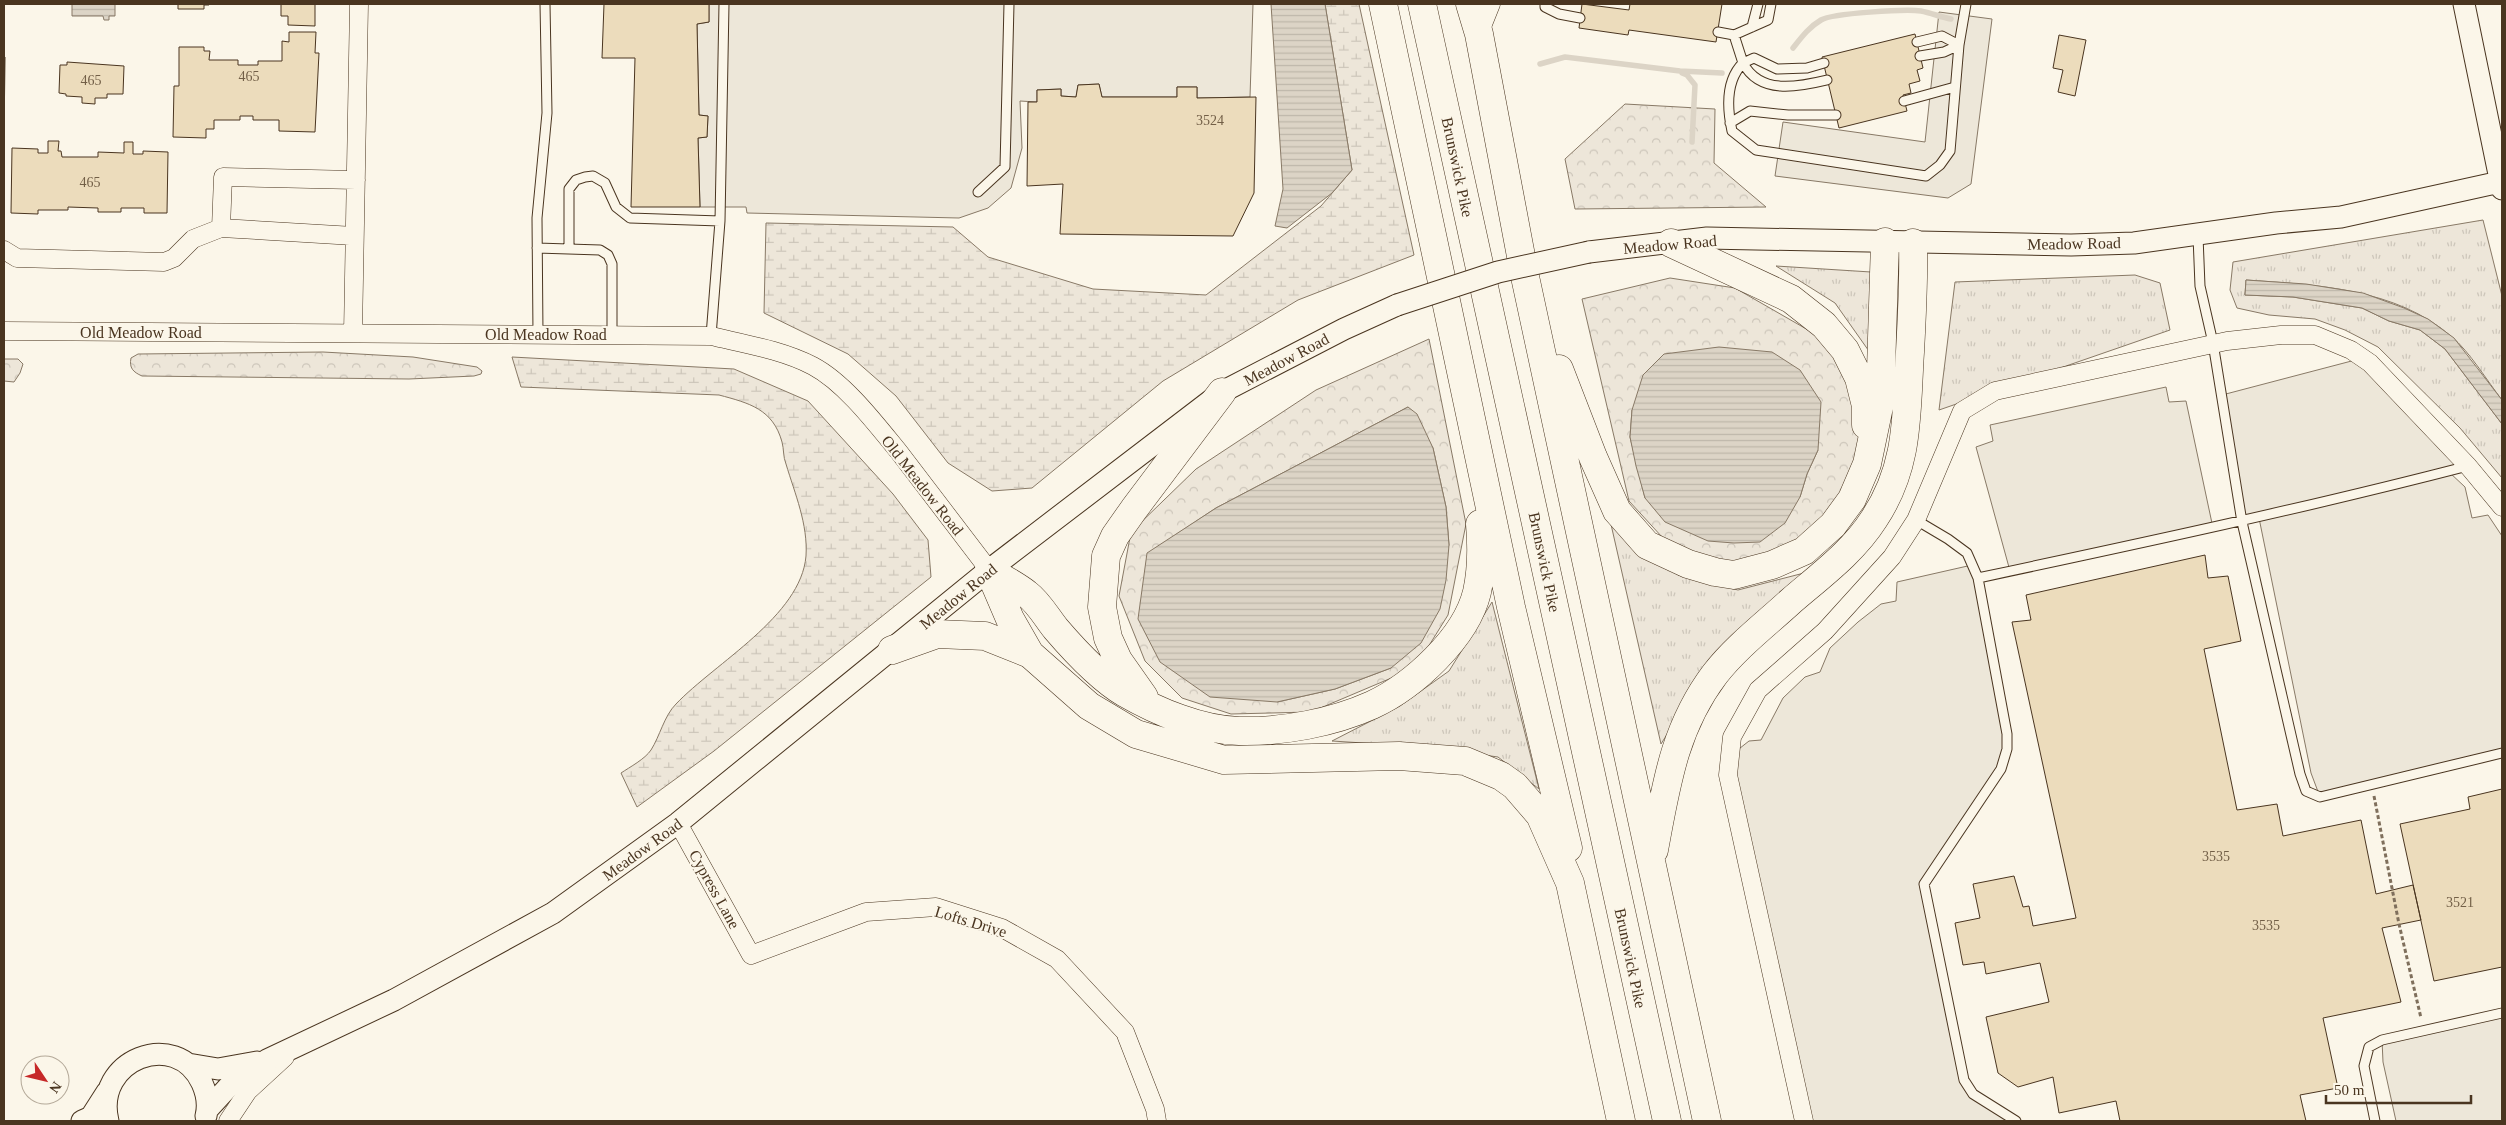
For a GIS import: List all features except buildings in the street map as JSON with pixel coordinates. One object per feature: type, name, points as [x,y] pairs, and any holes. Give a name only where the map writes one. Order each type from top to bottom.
[{"type":"highway","points":[[1383,4],[1511,607],[1573,867],[1570,883]]},
{"type":"highway","name":"Brunswick Pike","points":[[1422,4],[1667,1121]]},
{"type":"highway","points":[[1470,4],[1478,34],[1524,272],[1707,1121]]},
{"type":"highway","points":[[1524,272],[1597,466],[1617,511],[1647,545],[1688,564],[1715,572],[1734,575],[1772,565],[1804,551],[1833,525],[1852,499],[1867,464],[1880,402],[1884,242]]},
{"type":"highway","points":[[1672,243],[1791,299],[1824,325],[1845,350],[1859,378],[1866,406],[1867,464]]},
{"type":"highway","points":[[1652,861],[1672,757],[1683,726],[1699,697],[1716,673],[1735,652],[1857,542],[1875,519],[1896,472],[1908,418],[1909,354],[1914,292],[1913,243]]},
{"type":"highway","points":[[1149,705],[1118,660],[1108,638],[1102,607],[1106,556],[1115,536],[1134,508],[1222,392]]},
{"type":"highway","points":[[989,570],[1028,595],[1057,630],[1098,671],[1124,693],[1149,705],[1193,723],[1238,731],[1285,728],[1329,720],[1373,704],[1405,685],[1436,658],[1465,621],[1476,593],[1482,556],[1472,424]]},
{"type":"highway","points":[[989,570],[1010,619],[1030,654],[1089,706],[1136,734],[1224,760],[1399,756],[1465,761],[1501,776],[1527,798],[1540,815],[1570,883],[1621,1121]]},
{"type":"highway","points":[[892,650],[937,634],[985,636],[1030,654]]},
{"type":"street","points":[[353,333],[360,4]]},
{"type":"street","points":[[1478,34],[1491,4]]},
{"type":"street","points":[[2464,4],[2502,184]]},
{"type":"street","points":[[221,228],[223,177],[356,180]]},
{"type":"street","name":"Meadow Road","points":[[207,1115],[231,1084],[267,1060],[305,1040],[394,1000],[553,913],[678,823],[989,570],[1222,392],[1344,329],[1397,305],[1498,272],[1589,252],[1707,238],[2070,245],[2134,242],[2198,236],[2276,223],[2341,217],[2502,184]]},
{"type":"street","points":[[4,250],[17,258],[164,262],[174,258],[193,239],[221,228],[354,236]]},
{"type":"street","name":"Old Meadow Road","points":[[4,331],[711,336],[784,354],[815,367],[840,387],[860,406],[880,430],[989,570]]},
{"type":"street","points":[[1804,1121],[1728,775],[1732,738],[1758,690],[1825,631],[1892,557],[1916,520],[1962,411],[1995,391],[2213,343],[2281,335],[2314,335],[2351,350],[2370,363],[2468,466],[2502,507]]},
{"type":"street","name":"Cypress Lane","points":[[678,823],[751,955]]},
{"type":"street","name":"Lofts Drive","points":[[751,955],[866,912],[936,907],[1002,928],[1058,959],[1125,1032],[1155,1109],[1157,1121]]},
{"type":"street","points":[[228,1121],[248,1092],[305,1040]]},
{"type":"street","name":"Meadow Road","points":[[82,1121],[91,1117],[115,1076],[124,1066],[136,1059],[149,1055],[163,1054],[188,1064],[218,1069],[267,1060]]},
{"type":"street","name":"Meadow Road","points":[[188,1064],[200,1076],[207,1092],[207,1115]]},
{"type":"street","points":[[107,1092],[105,1110],[108,1121]]},
{"type":"lane","points":[[538,334],[537,218],[547,113],[545,4]]},
{"type":"lane","points":[[711,336],[720,221],[724,4]]},
{"type":"lane","points":[[978,192],[1005,167],[1009,4]]},
{"type":"lane","points":[[1545,4],[1545,7],[1559,14],[1580,18]]},
{"type":"lane","points":[[1752,26],[1758,4]]},
{"type":"lane","points":[[1718,32],[1734,35],[1768,20],[1771,4]]},
{"type":"lane","points":[[1824,64],[1808,68],[1777,69],[1754,58],[1743,63],[1734,72],[1727,106],[1732,131],[1756,150],[1926,176],[1940,165],[1950,151],[1958,45],[1966,4]]},
{"type":"lane","points":[[1734,35],[1749,76],[1771,86],[1801,86],[1828,80]]},
{"type":"lane","points":[[1917,42],[1942,36],[1958,45]]},
{"type":"lane","points":[[1920,56],[1944,52],[1958,45]]},
{"type":"lane","points":[[1904,101],[1955,87]]},
{"type":"lane","points":[[1730,123],[1750,111],[1788,115],[1836,115]]},
{"type":"lane","points":[[569,249],[569,189],[576,180],[585,176],[593,176],[605,183],[616,207],[630,218],[720,221]]},
{"type":"lane","points":[[2198,236],[2200,286],[2213,343],[2242,522],[2300,774],[2306,791],[2320,797],[2502,753]]},
{"type":"lane","points":[[537,248],[600,250],[608,255],[610,260],[612,335]]},
{"type":"lane","points":[[1978,578],[2132,543],[2242,522],[2468,466]]},
{"type":"lane","points":[[1916,520],[1948,539],[1966,554],[1978,578],[2007,734],[2007,749],[2001,769],[1924,884],[1964,1080],[1973,1094],[2016,1121]]},
{"type":"lane","points":[[2375,1121],[2364,1066],[2369,1047],[2382,1040],[2502,1013]]},
{"type":"path","points":[[2372,784],[2399,924],[2424,1030]]},
{"type":"green space","points":[[1325,4],[1359,4],[1414,255],[1298,300],[1163,381],[1032,488],[992,491],[948,463],[896,396],[848,354],[764,313],[766,223],[953,227],[988,257],[1093,289],[1206,295],[1321,206],[1352,170]]},
{"type":"green space","points":[[1625,104],[1715,109],[1714,163],[1766,207],[1575,209],[1565,159]]},
{"type":"green space","points":[[2483,220],[2502,296],[2502,400],[2472,358],[2452,337],[2430,321],[2406,308],[2355,292],[2300,284],[2246,280],[2245,295],[2293,297],[2362,308],[2389,321],[2420,330],[2445,349],[2502,424],[2502,478],[2460,428],[2378,347],[2345,330],[2315,319],[2269,315],[2237,308],[2230,290],[2233,262]]},
{"type":"green space","points":[[1776,266],[1871,272],[1871,354],[1835,303]]},
{"type":"green space","points":[[2135,275],[2160,283],[2170,330],[1939,410],[1955,282]]},
{"type":"green space","points":[[1670,278],[1735,288],[1822,338],[1853,385],[1862,457],[1838,510],[1792,548],[1738,566],[1674,550],[1629,501],[1582,299]],"holes":[[[1632,410],[1818,450],[1807,474],[1800,497],[1645,498],[1630,437]]]},
{"type":"green space","points":[[1429,339],[1466,524],[1448,615],[1415,668],[1311,712],[1231,714],[1182,698],[1145,661],[1119,596],[1131,532],[1196,469],[1316,390]],"holes":[[[1408,407],[1433,448],[1446,507],[1449,545],[1391,668],[1335,689],[1277,702],[1147,554],[1216,508]]]},
{"type":"green space","points":[[323,352],[413,357],[477,367],[482,371],[481,374],[474,376],[409,379],[142,376],[131,367],[131,358],[138,354]]},
{"type":"green space","points":[[512,357],[734,369],[808,401],[893,494],[928,540],[931,577],[714,751],[637,807],[621,773],[637,763],[651,750],[668,714],[676,704],[754,637],[773,618],[789,599],[801,578],[806,556],[805,532],[785,461],[782,442],[773,422],[766,415],[740,401],[719,395],[521,387]]},
{"type":"green space","points":[[4,359],[18,359],[23,364],[14,382],[4,381]]},
{"type":"green space","points":[[1610,520],[1678,575],[1738,590],[1808,572],[1707,670],[1661,744]]},
{"type":"green space","points":[[1492,602],[1539,789],[1498,757],[1426,747],[1332,741],[1400,706],[1449,671]]},
{"type":"shaded area","points":[[72,4],[115,4],[115,16],[109,16],[109,20],[104,20],[103,16],[72,16]]},
{"type":"shaded area","points":[[709,4],[1253,4],[1250,97],[1197,98],[1197,87],[1177,87],[1177,97],[1102,97],[1099,84],[1078,85],[1076,97],[1061,96],[1061,89],[1037,90],[1037,102],[1020,101],[1022,148],[1011,188],[988,208],[959,218],[747,213],[746,207],[700,207],[698,138],[707,137],[708,116],[699,115],[697,24],[709,22]]},
{"type":"shaded area","points":[[1271,4],[1325,4],[1352,170],[1332,193],[1287,228],[1275,226],[1283,189]]},
{"type":"shaded area","points":[[1939,12],[1992,19],[1971,184],[1948,198],[1775,176],[1783,122],[1925,142]]},
{"type":"shaded area","points":[[2246,280],[2306,284],[2363,293],[2428,319],[2454,338],[2502,400],[2502,424],[2445,349],[2420,330],[2389,321],[2362,308],[2293,297],[2245,295]]},
{"type":"shaded area","points":[[1719,347],[1772,352],[1800,370],[1821,402],[1818,450],[1807,474],[1800,497],[1785,523],[1760,542],[1708,541],[1665,522],[1645,498],[1636,466],[1630,437],[1632,410],[1643,375],[1664,354]]},
{"type":"shaded area","points":[[2363,358],[2468,466],[2449,472],[2465,487],[2472,518],[2488,515],[2502,536],[2502,753],[2320,797],[2311,773],[2259,518],[2242,522],[2222,395]]},
{"type":"shaded area","points":[[2166,387],[2169,402],[2186,401],[2213,528],[2010,571],[1976,447],[1993,441],[1990,425]]},
{"type":"shaded area","points":[[1408,407],[1417,414],[1433,448],[1446,507],[1449,545],[1446,580],[1440,609],[1421,643],[1391,668],[1335,689],[1277,702],[1210,697],[1160,662],[1138,619],[1147,553],[1216,508]]},
{"type":"shaded area","points":[[1972,565],[2007,749],[2001,769],[1924,884],[1964,1080],[1973,1094],[2016,1121],[1804,1121],[1730,756],[1749,741],[1761,740],[1783,698],[1805,677],[1820,672],[1830,648],[1881,604],[1896,601],[1897,582]]},
{"type":"shaded area","points":[[2502,1013],[2502,1121],[2396,1121],[2383,1062],[2382,1040]]},
{"type":"waterway","points":[[1793,48],[1805,33],[1821,20],[1840,15],[1886,11],[1921,11],[1951,19]]},
{"type":"waterway","points":[[1540,64],[1565,57],[1680,71],[1722,73]]},
{"type":"waterway","points":[[1682,73],[1687,75],[1695,85],[1692,142]]}]
